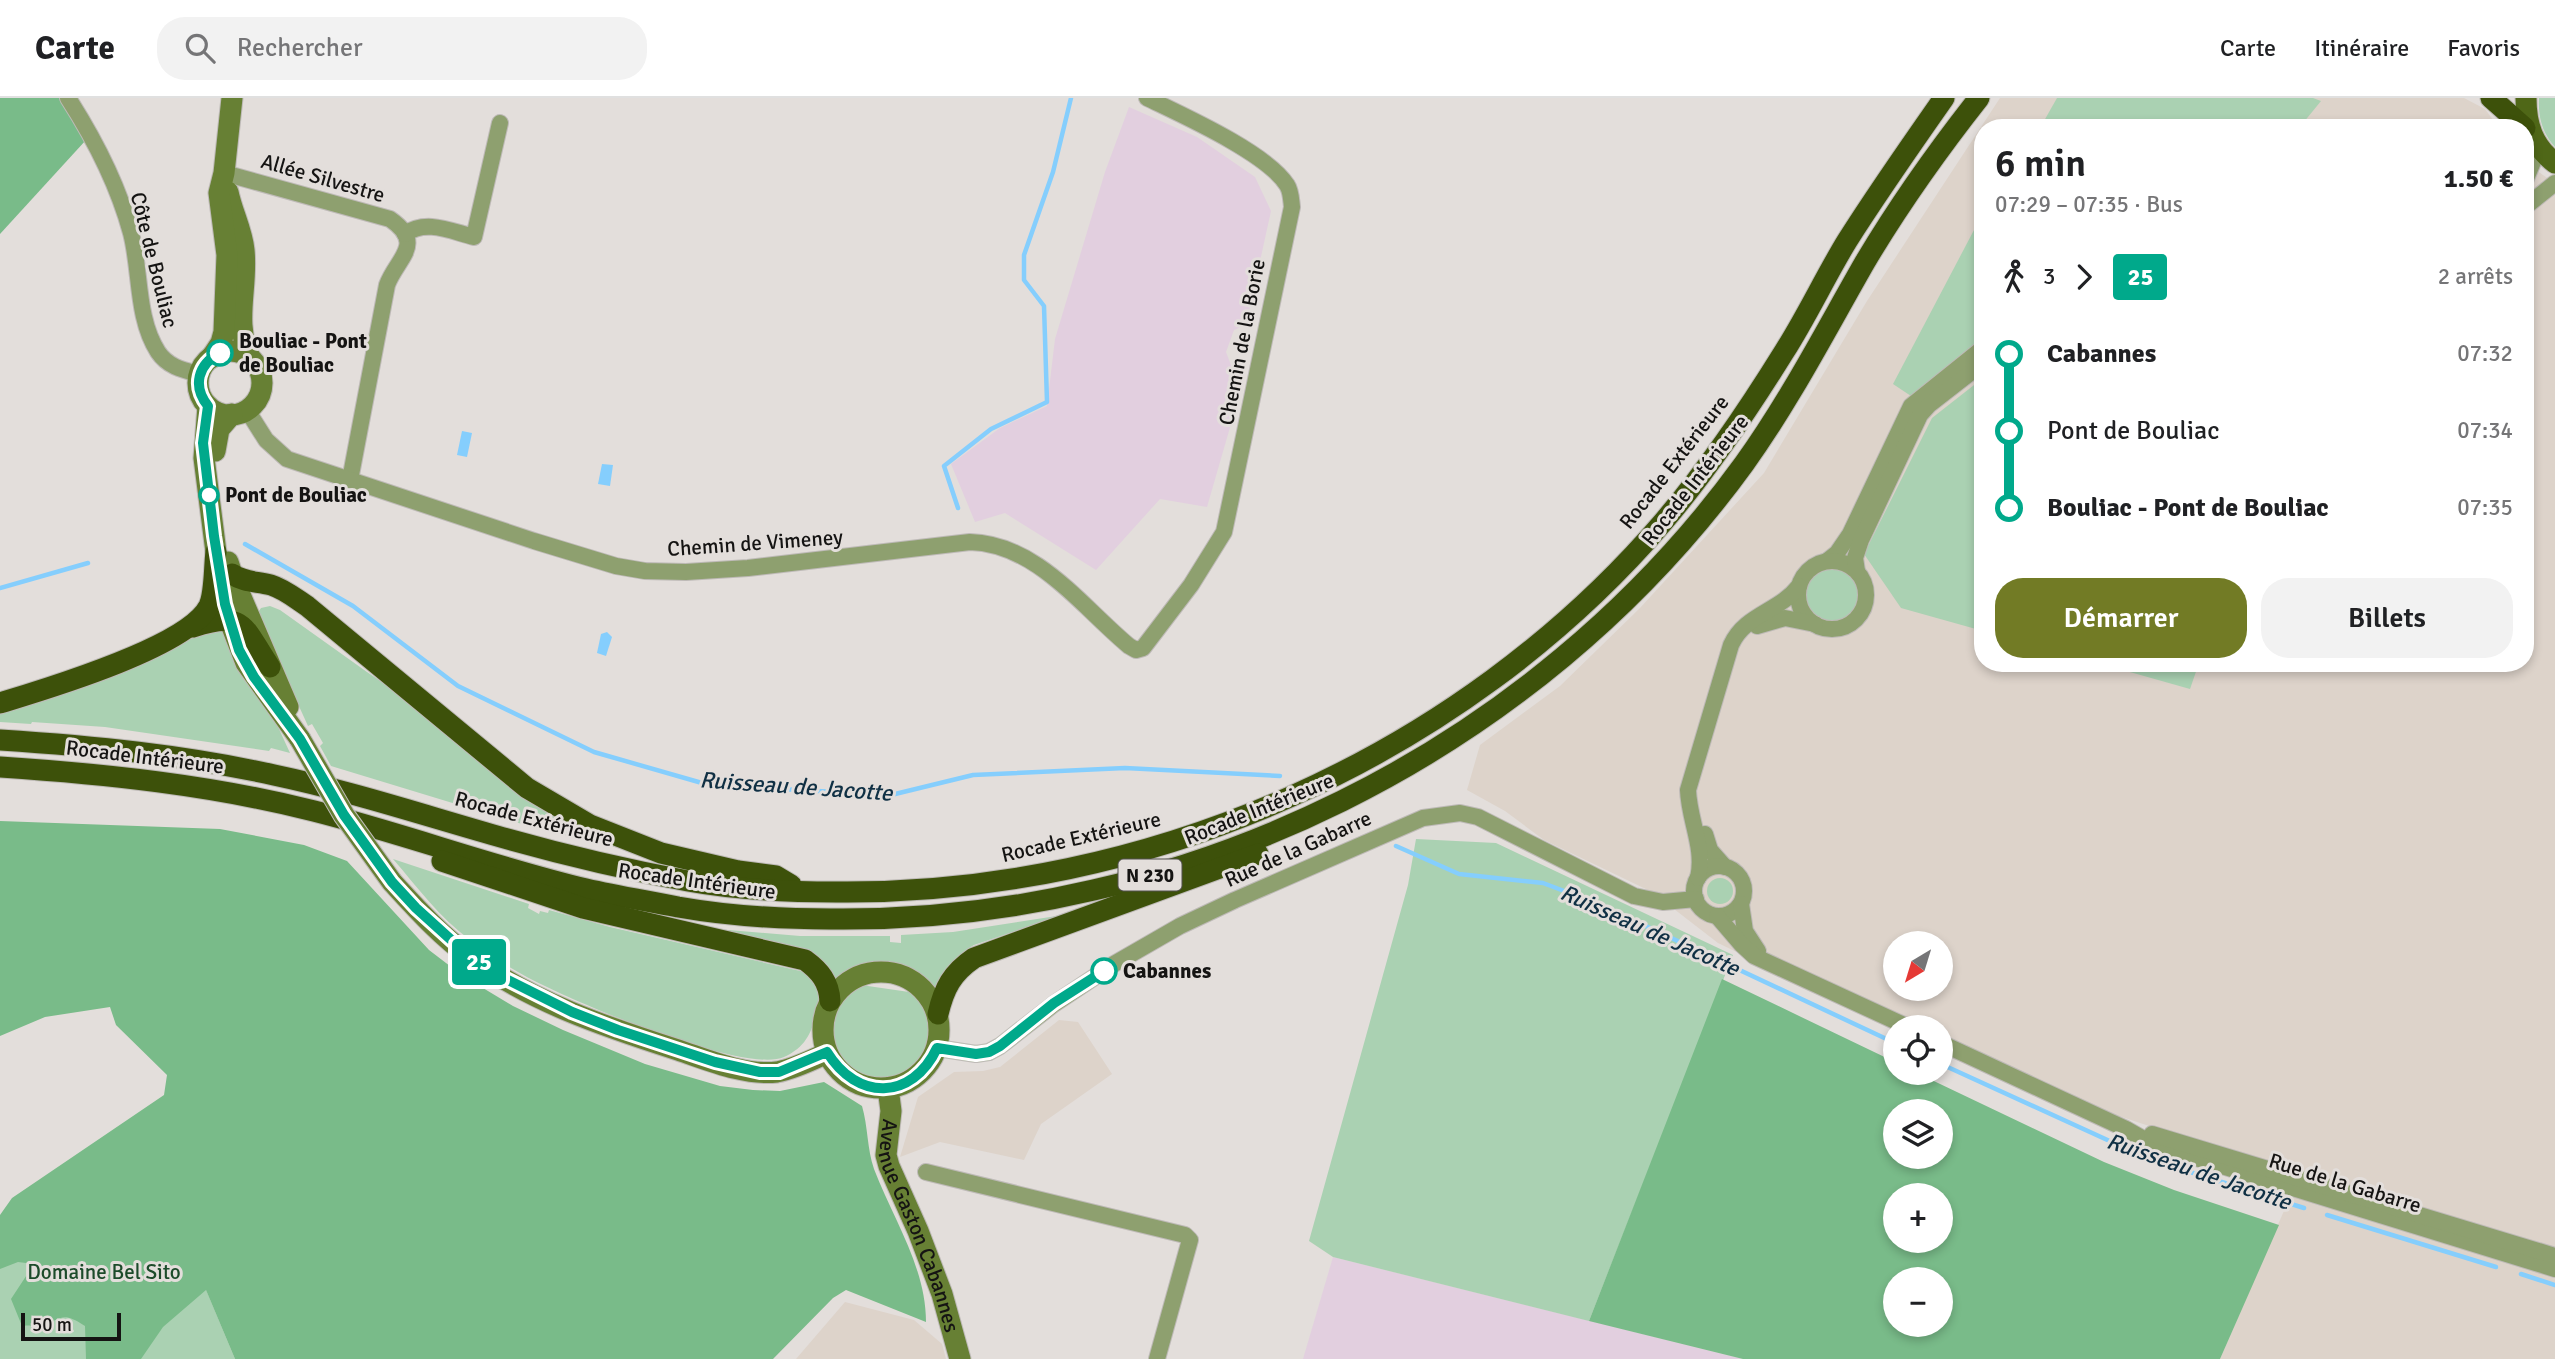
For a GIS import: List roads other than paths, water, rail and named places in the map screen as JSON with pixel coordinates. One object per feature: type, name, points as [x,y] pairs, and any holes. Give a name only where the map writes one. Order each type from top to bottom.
[{"type":"highway","name":"Rocade Extérieure","points":[[0,740],[84,745],[163,754],[251,770],[378,801],[592,862],[736,888],[801,892],[894,892],[1002,881],[1062,871],[1159,846],[1227,823],[1368,759],[1471,695],[1542,640],[1615,572],[1663,522],[1719,451],[1779,360],[1845,245],[1944,98]]},
{"type":"highway","points":[[2491,98],[2515,119]]},
{"type":"highway","name":"Rocade Intérieure","points":[[0,767],[86,772],[223,792],[313,811],[586,889],[729,914],[793,919],[867,920],[938,916],[1007,909],[1066,898],[1175,869],[1242,846],[1321,813],[1385,780],[1483,718],[1556,664],[1632,592],[1686,537],[1744,463],[1808,365],[1867,259],[1924,172],[1976,103]]},
{"type":"highway","points":[[188,629],[209,606],[216,552]]},
{"type":"highway","points":[[232,574],[240,580],[270,585],[307,606],[527,788],[590,825],[660,853],[738,872],[776,876],[801,892]]},
{"type":"highway","points":[[0,703],[97,670],[188,629],[219,619],[229,619],[243,626],[270,667]]},
{"type":"highway","points":[[938,1014],[949,979],[958,968],[974,957],[1248,859],[1323,820],[1385,780]]},
{"type":"highway","points":[[423,843],[445,864],[583,908],[805,960],[823,977],[829,989],[830,1001]]},
{"type":"main road","points":[[2526,98],[2526,119]]},
{"type":"main road","points":[[2534,141],[2555,163]]},
{"type":"street","name":"Côte de Bouliac","points":[[68,98],[94,141],[114,184],[131,235],[145,320],[156,348],[173,366],[205,366]]},
{"type":"street","points":[[232,98],[224,173],[219,193],[231,227],[245,253],[241,334],[250,358],[261,375],[262,385],[254,403],[219,429],[214,458],[222,535],[232,574],[300,739]]},
{"type":"street","name":"Chemin de la Borie","points":[[1143,648],[1191,585],[1224,532],[1292,206],[1289,188],[1279,175],[1259,159],[1196,121],[1147,98]]},
{"type":"street","points":[[350,480],[387,285],[391,273],[405,258],[405,234],[415,227],[426,225],[474,237],[500,123]]},
{"type":"street","name":"Allée Silvestre","points":[[224,173],[390,219],[402,228],[405,234]]},
{"type":"street","points":[[2534,200],[2555,183]]},
{"type":"street","points":[[231,227],[227,255],[224,332],[221,343],[205,366],[199,391],[208,406],[216,412],[239,412]]},
{"type":"street","points":[[205,366],[220,353],[230,351],[250,358]]},
{"type":"street","points":[[1883,1015],[1747,950],[1717,916],[1704,911],[1696,899],[1694,888],[1702,863],[1688,809],[1688,790],[1736,634],[1744,625],[1789,599],[1809,570],[1837,553],[1850,534],[1911,405],[1974,355]]},
{"type":"street","points":[[1857,571],[1855,558],[1861,540],[1920,415],[1928,405],[1974,370]]},
{"type":"street","points":[[208,406],[204,458],[216,552],[229,619],[246,663],[300,739],[344,815],[392,882],[439,932],[469,956],[525,990],[618,1030],[715,1062],[760,1072],[779,1072],[827,1052]]},
{"type":"street","name":"Chemin de Vimeney","points":[[239,412],[287,458],[534,541],[645,572],[748,568],[971,542],[996,544],[1030,559],[1129,646],[1136,650],[1143,648]]},
{"type":"street","points":[[1725,867],[1710,850],[1700,821],[1698,793],[1738,649],[1751,630],[1766,621],[1784,618],[1839,628],[1855,620],[1866,603],[1864,581],[1857,571],[1848,565],[1827,561]]},
{"type":"street","points":[[1799,586],[1801,608],[1815,624]]},
{"type":"street","name":"Rue de la Gabarre","points":[[937,1048],[976,1054],[989,1052],[1054,1003],[1123,958],[1180,926],[1423,818],[1460,813],[1478,817],[1634,896],[1663,902],[1696,899]]},
{"type":"street","points":[[1698,878],[1710,868],[1725,867],[1733,870],[1743,883],[1743,924],[1749,939],[1770,961]]},
{"type":"street","points":[[1717,916],[1731,914],[1741,904]]},
{"type":"street","points":[[878,971],[898,973],[915,982],[929,996],[938,1014],[940,1031],[937,1048],[930,1063],[919,1075],[904,1084],[888,1088],[869,1087],[852,1081],[837,1069],[827,1052],[822,1035],[824,1017],[830,1001],[842,986],[859,975],[878,971]]},
{"type":"street","name":"Rue de la Gabarre","points":[[1953,1049],[2126,1129],[2154,1145],[2555,1269]]},
{"type":"street","name":"Avenue Gaston Cabannes","points":[[888,1088],[891,1111],[887,1155],[889,1166],[942,1294],[960,1359]]},
{"type":"street","name":"Rue de la Gabarre","points":[[2126,1129],[2157,1135],[2555,1256]]},
{"type":"street","points":[[926,1172],[1185,1235],[1190,1240],[1157,1359]]},
{"type":"water","points":[[462,431],[472,433],[467,457],[457,455]]},
{"type":"water","points":[[602,464],[613,465],[610,486],[598,484]]},
{"type":"water","points":[[607,632],[612,637],[606,656],[597,653],[601,634]]},
{"type":"waterway","points":[[958,508],[944,466],[991,429],[1047,402],[1044,306],[1024,280],[1024,255],[1053,172],[1071,98]]},
{"type":"waterway","name":"Ruisseau de Jacotte","points":[[245,544],[353,606],[458,686],[594,752],[709,785],[891,795],[973,775],[1125,768],[1280,776]]},
{"type":"waterway","name":"Ruisseau de Jacotte","points":[[0,588],[88,563]]},
{"type":"waterway","name":"Ruisseau de Jacotte","points":[[1396,846],[1459,874],[1543,883],[1601,905],[1883,1037]]},
{"type":"waterway","name":"Ruisseau de Jacotte","points":[[1953,1069],[2149,1159],[2304,1208]]},
{"type":"waterway","name":"Ruisseau de Jacotte","points":[[2327,1215],[2496,1267]]},
{"type":"waterway","name":"Ruisseau de Jacotte","points":[[2521,1274],[2555,1285]]},
{"type":"place","name":"Bouliac - Pont de Bouliac","points":[[220,353]]},
{"type":"place","name":"Pont de Bouliac","points":[[209,495]]},
{"type":"place","name":"Cabannes","points":[[1104,971]]},
{"type":"park label","name":"Domaine Bel Sito","points":[[104,1272]]}]
